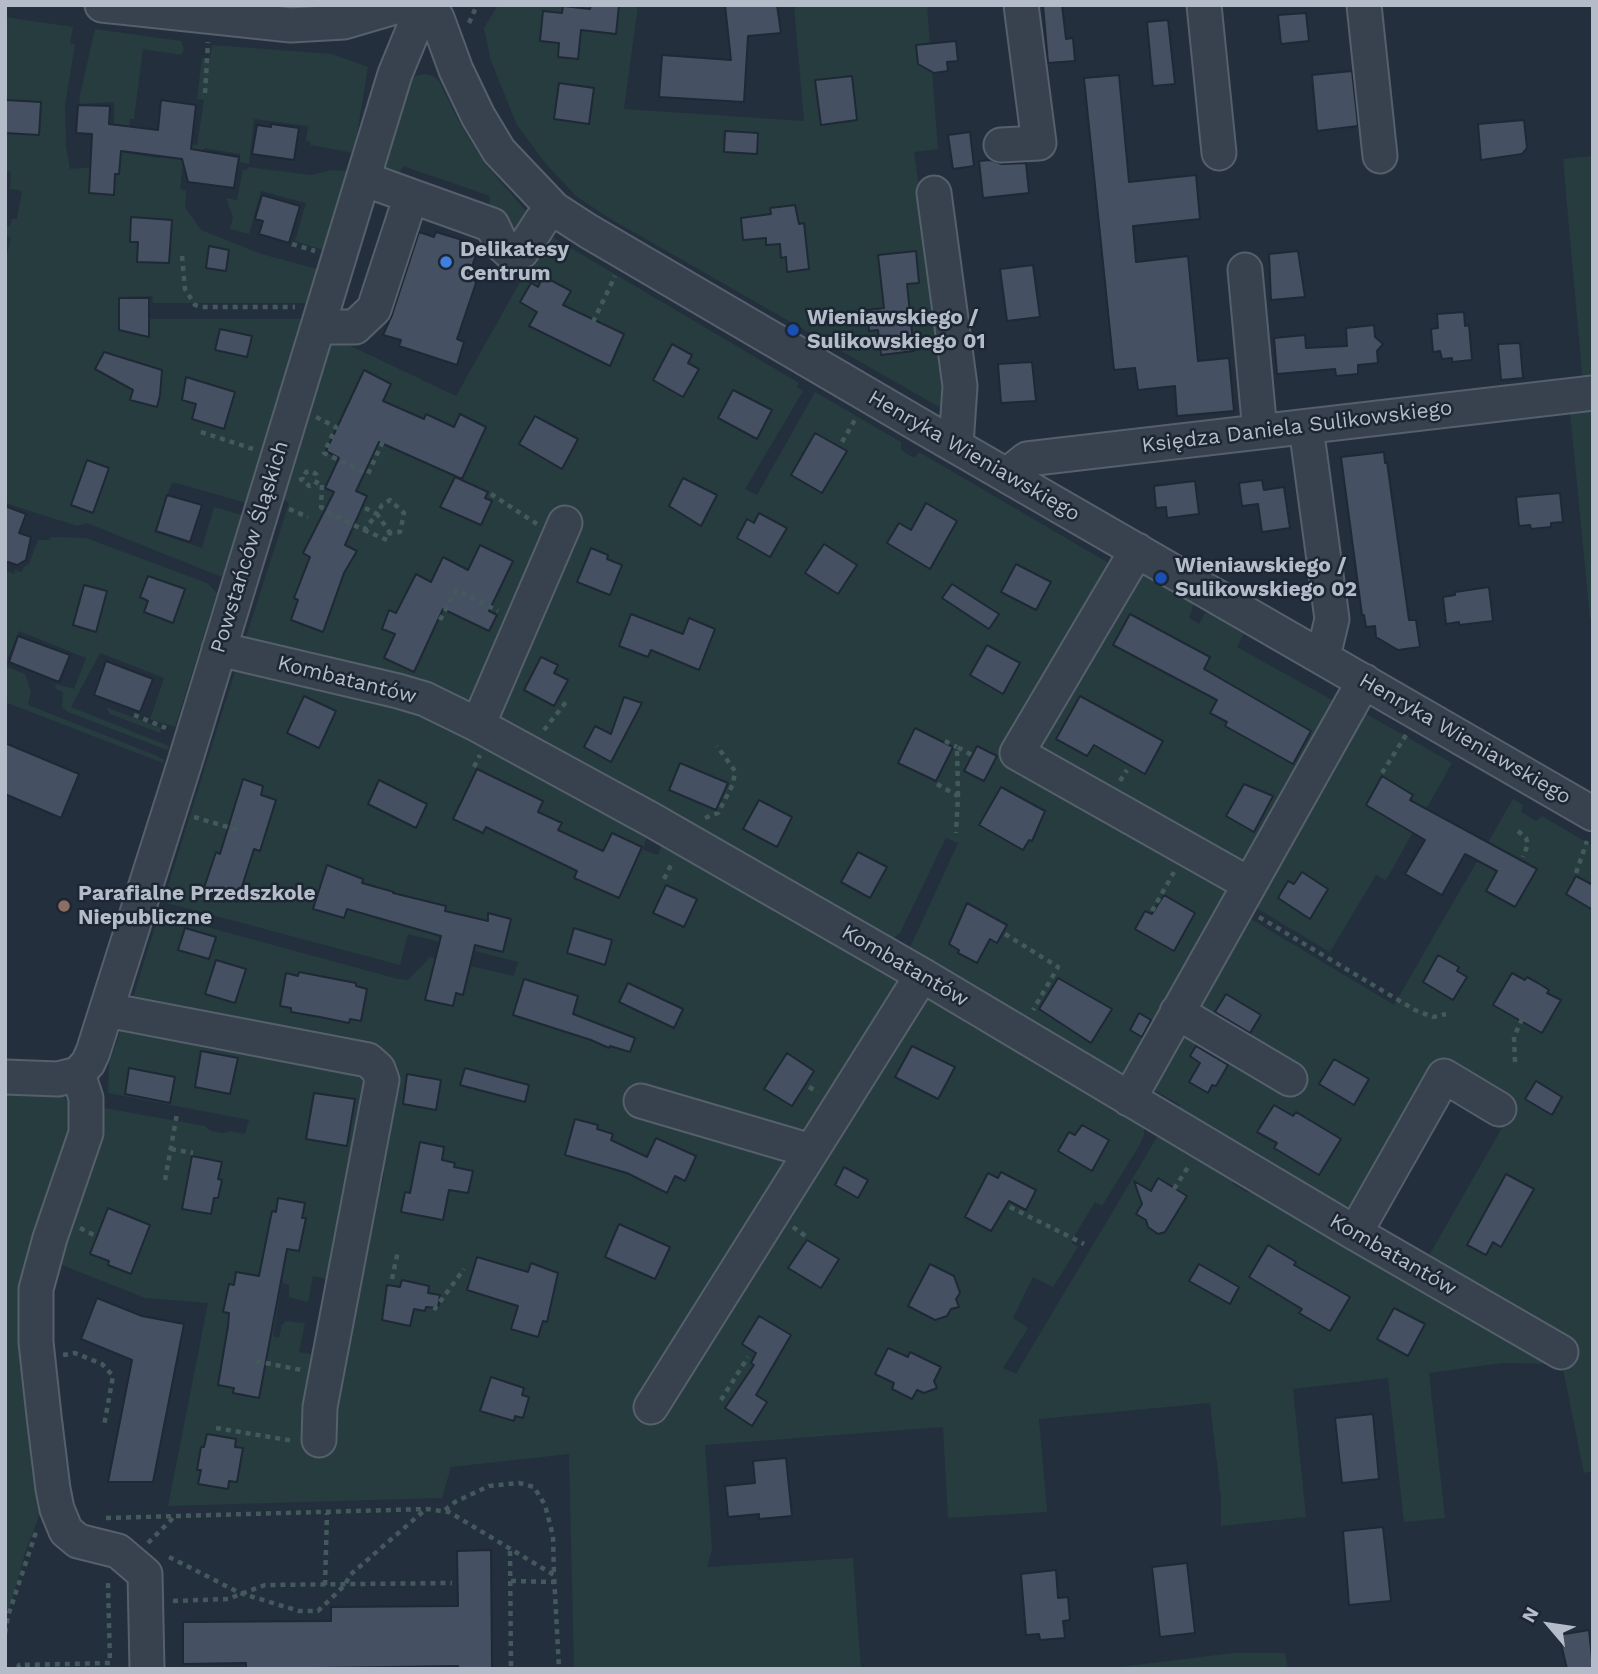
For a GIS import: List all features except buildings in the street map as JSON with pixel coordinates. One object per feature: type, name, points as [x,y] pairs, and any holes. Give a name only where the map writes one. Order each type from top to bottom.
[{"type":"street","points":[[102,5],[291,25],[344,22],[422,10]]},
{"type":"street","points":[[1000,145],[1039,143],[1021,5]]},
{"type":"street","points":[[1204,5],[1219,153]]},
{"type":"street","points":[[1364,5],[1380,156]]},
{"type":"street","name":"Powstańców Śląskich","points":[[78,1074],[93,1052],[107,1010],[395,74],[422,10]]},
{"type":"street","name":"Henryka Wieniawskiego","points":[[422,10],[499,151],[554,209],[1364,681],[1592,823]]},
{"type":"street","points":[[364,178],[492,225],[501,244],[511,253],[522,251],[542,220],[554,209]]},
{"type":"street","points":[[934,193],[960,386],[956,445]]},
{"type":"street","points":[[321,317],[355,327],[374,309],[411,196]]},
{"type":"street","points":[[1245,270],[1260,432]]},
{"type":"street","name":"Księdza Daniela Sulikowskiego","points":[[1007,475],[1027,459],[1593,393]]},
{"type":"street","points":[[1306,426],[1332,620],[1323,657]]},
{"type":"street","points":[[478,725],[562,531]]},
{"type":"street","points":[[1137,550],[1017,753],[1187,849],[1243,894]]},
{"type":"street","name":"Kombatantów","points":[[219,649],[398,691],[425,699],[478,725],[652,820],[922,975],[1355,1233],[1561,1352]]},
{"type":"street","points":[[1129,1099],[1364,681]]},
{"type":"street","points":[[651,1407],[922,975]]},
{"type":"street","points":[[107,1010],[368,1060],[378,1069],[382,1080],[313,1441]]},
{"type":"street","points":[[1177,1012],[1290,1079]]},
{"type":"street","points":[[5,1077],[58,1079],[78,1074],[86,1098],[86,1133],[50,1238],[37,1289],[36,1342],[48,1518],[78,1541],[118,1551],[145,1574],[148,1669]]},
{"type":"street","points":[[1355,1233],[1444,1076],[1499,1109]]},
{"type":"street","points":[[640,1101],[811,1151]]},
{"type":"path","points":[[205,93],[208,33]]},
{"type":"path","points":[[182,256],[186,289],[195,305],[321,317]]},
{"type":"path","points":[[593,322],[619,268]]},
{"type":"path","points":[[842,442],[862,408]]},
{"type":"path","points":[[335,427],[324,453],[368,474],[384,439]]},
{"type":"path","points":[[201,432],[278,457]]},
{"type":"path","points":[[321,484],[321,507],[327,512],[387,540],[390,533]]},
{"type":"path","points":[[491,494],[562,531]]},
{"type":"path","points":[[365,530],[382,505],[390,500],[404,513],[400,531],[390,533]]},
{"type":"path","points":[[365,508],[377,514],[390,533]]},
{"type":"path","points":[[440,620],[456,590],[504,614]]},
{"type":"path","points":[[532,726],[544,731],[566,702]]},
{"type":"path","points":[[134,715],[192,738]]},
{"type":"path","points":[[1382,773],[1411,726]]},
{"type":"path","points":[[945,741],[972,755]]},
{"type":"path","points":[[717,746],[735,771],[733,784],[718,813]]},
{"type":"path","points":[[956,833],[957,747]]},
{"type":"path","points":[[937,784],[958,796]]},
{"type":"path","points":[[170,809],[240,831]]},
{"type":"path","points":[[1576,873],[1592,823]]},
{"type":"path","points":[[1518,831],[1528,844],[1522,857]]},
{"type":"path","points":[[1152,911],[1187,849]]},
{"type":"path","points":[[1243,894],[1415,1010],[1433,1017],[1446,1014]]},
{"type":"path","points":[[1005,934],[1058,967],[1032,1013]]},
{"type":"path","points":[[1515,1062],[1514,1037],[1522,1019]]},
{"type":"path","points":[[165,1180],[177,1114]]},
{"type":"path","points":[[171,1149],[192,1153]]},
{"type":"path","points":[[1010,1207],[1084,1244]]},
{"type":"path","points":[[392,1279],[398,1251]]},
{"type":"path","points":[[433,1310],[464,1269]]},
{"type":"path","points":[[38,1359],[75,1353],[107,1368],[113,1376],[104,1426]]},
{"type":"path","points":[[721,1400],[748,1357]]},
{"type":"path","points":[[256,1362],[326,1374]]},
{"type":"path","points":[[216,1428],[313,1441]]},
{"type":"path","points":[[444,1511],[455,1502],[489,1486],[519,1483],[534,1488],[545,1505],[553,1536],[559,1669]]},
{"type":"path","points":[[164,1555],[240,1593],[299,1611],[318,1611],[345,1585],[349,1576],[426,1508]]},
{"type":"path","points":[[94,1518],[426,1508],[449,1512],[554,1575]]},
{"type":"path","points":[[326,1585],[327,1513]]},
{"type":"path","points":[[155,1550],[145,1546],[174,1517]]},
{"type":"path","points":[[5,1633],[7,1616],[48,1518]]},
{"type":"path","points":[[510,1550],[511,1669]]},
{"type":"path","points":[[511,1581],[554,1582]]},
{"type":"path","points":[[18,1669],[19,1665],[110,1663],[108,1583],[146,1583]]},
{"type":"path","points":[[173,1601],[228,1599],[265,1585],[452,1583]]},
{"type":"green space","points":[[498,5],[638,5],[624,109],[804,121],[794,5],[927,5],[938,149],[914,152],[949,397],[946,411],[609,218],[577,197],[546,164],[517,125],[491,61],[484,28]]},
{"type":"green space","points":[[5,17],[73,27],[70,43],[75,44],[65,105],[66,147],[70,169],[99,167],[114,140],[114,102],[80,104],[79,99],[95,29],[181,41],[184,49],[181,55],[143,49],[134,119],[130,119],[126,153],[160,158],[163,140],[197,145],[204,100],[197,99],[202,58],[210,58],[212,45],[332,54],[368,67],[354,153],[310,145],[311,142],[306,141],[308,126],[254,119],[249,164],[240,162],[240,154],[204,148],[200,163],[183,162],[180,189],[186,191],[185,207],[201,230],[261,254],[321,270],[311,303],[153,303],[152,296],[118,297],[118,319],[305,319],[247,503],[172,482],[154,532],[202,548],[214,507],[242,515],[222,577],[87,523],[77,526],[5,503],[5,263],[11,237],[5,236],[5,225],[10,226],[12,219],[17,219],[22,191],[10,189],[11,172],[5,170]]},
{"type":"green space","points":[[425,74],[439,81],[459,122],[485,164],[527,212],[515,233],[509,232],[489,208],[490,196],[403,166],[397,180],[381,172],[407,84],[415,76]]},
{"type":"green space","points":[[1593,156],[1593,382],[1583,384],[1563,159]]},
{"type":"green space","points":[[248,167],[311,175],[332,170],[349,171],[326,251],[295,241],[306,203],[261,191],[249,234],[230,229],[233,217],[226,198],[237,200],[243,170]]},
{"type":"green space","points":[[547,234],[799,383],[797,387],[803,391],[745,489],[757,495],[815,392],[901,442],[901,450],[914,458],[919,452],[1112,565],[1001,755],[1234,890],[1130,1082],[908,952],[958,843],[946,838],[900,933],[883,945],[661,806],[585,773],[583,762],[565,752],[562,760],[469,706],[257,646],[246,637],[289,503],[282,499],[332,337],[456,396]]},
{"type":"green space","points":[[1593,399],[1593,618],[1590,618],[1569,402]]},
{"type":"green space","points":[[51,537],[86,538],[207,583],[217,593],[175,727],[150,719],[164,678],[100,653],[71,707],[169,746],[167,750],[68,712],[62,707],[63,692],[55,688],[56,684],[74,689],[86,658],[19,631],[5,665],[5,570],[14,574],[15,570],[22,572],[29,564],[38,540],[50,540]]},
{"type":"green space","points":[[1139,571],[1194,603],[1189,618],[1199,624],[1205,613],[1211,613],[1244,633],[1237,647],[1343,706],[1253,865],[1217,854],[1214,844],[1199,836],[1189,838],[1046,758],[1041,746]]},
{"type":"green space","points":[[237,665],[360,691],[371,704],[388,697],[421,704],[480,735],[480,741],[531,768],[533,764],[623,813],[624,821],[642,828],[646,839],[643,850],[658,855],[661,847],[670,839],[693,852],[694,864],[721,880],[726,872],[905,975],[907,985],[824,1118],[810,1124],[801,1139],[709,1113],[704,1105],[688,1100],[681,1103],[643,1094],[639,1107],[683,1121],[686,1127],[701,1134],[709,1128],[788,1152],[793,1167],[639,1411],[654,1417],[744,1275],[747,1276],[748,1269],[783,1214],[788,1216],[855,1104],[852,1102],[920,996],[934,993],[965,1011],[964,1022],[974,1028],[984,1033],[998,1030],[1082,1078],[1085,1090],[1098,1097],[1108,1093],[1144,1117],[1144,1135],[1139,1146],[1102,1206],[1095,1202],[1071,1242],[1078,1247],[1053,1287],[1033,1277],[1013,1318],[1028,1328],[1003,1368],[1016,1374],[1163,1127],[1235,1169],[1232,1183],[1248,1193],[1260,1187],[1274,1197],[1275,1205],[1287,1213],[1295,1209],[1562,1363],[1570,1346],[1423,1266],[1515,1105],[1443,1063],[1354,1218],[1349,1220],[1268,1171],[1264,1164],[1245,1152],[1234,1152],[1174,1115],[1180,1105],[1144,1084],[1241,913],[1394,1005],[1513,799],[1523,805],[1521,812],[1536,821],[1542,816],[1593,846],[1593,1471],[1584,1473],[1562,1364],[1502,1363],[1429,1373],[1445,1518],[1404,1522],[1388,1378],[1293,1389],[1306,1517],[1221,1526],[1221,1498],[1210,1403],[1039,1419],[1047,1512],[948,1518],[943,1427],[705,1445],[712,1550],[707,1567],[853,1558],[861,1669],[574,1669],[569,1454],[451,1467],[442,1498],[168,1506],[208,1303],[145,1298],[57,1263],[58,1247],[80,1191],[104,1108],[205,1126],[211,1131],[223,1133],[230,1131],[245,1134],[249,1120],[108,1093],[109,1064],[124,1020],[365,1066],[375,1086],[350,1214],[344,1219],[340,1233],[344,1239],[336,1281],[313,1276],[308,1302],[289,1297],[289,1285],[283,1283],[283,1277],[273,1336],[279,1338],[282,1325],[286,1321],[305,1323],[299,1352],[322,1356],[314,1395],[308,1398],[303,1426],[307,1438],[332,1442],[361,1284],[352,1282],[357,1255],[367,1246],[370,1233],[364,1216],[368,1196],[382,1187],[384,1173],[375,1158],[394,1058],[130,1007],[159,914],[398,979],[408,980],[430,957],[514,976],[518,962],[408,934],[400,965],[163,902]]},
{"type":"green space","points":[[5,666],[25,674],[31,691],[28,705],[155,755],[164,760],[163,763],[5,702]]},
{"type":"green space","points":[[106,707],[161,728],[160,733],[110,714]]},
{"type":"green space","points":[[1356,708],[1452,763],[1386,880],[1376,875],[1330,952],[1258,909],[1251,895]]},
{"type":"green space","points":[[5,1091],[64,1097],[76,1118],[43,1231],[47,1495],[26,1550],[5,1623]]},
{"type":"green space","points":[[1234,1653],[1285,1653],[1288,1669],[1119,1669],[1119,1667]]},
{"type":"place","name":"Delikatesy Centrum","points":[[446,262]]},
{"type":"place","name":"Wieniawskiego / Sulikowskiego 01","points":[[793,330]]},
{"type":"place","name":"Wieniawskiego / Sulikowskiego 02","points":[[1161,578]]},
{"type":"place","name":"Parafialne Przedszkole Niepubliczne","points":[[64,906]]}]
